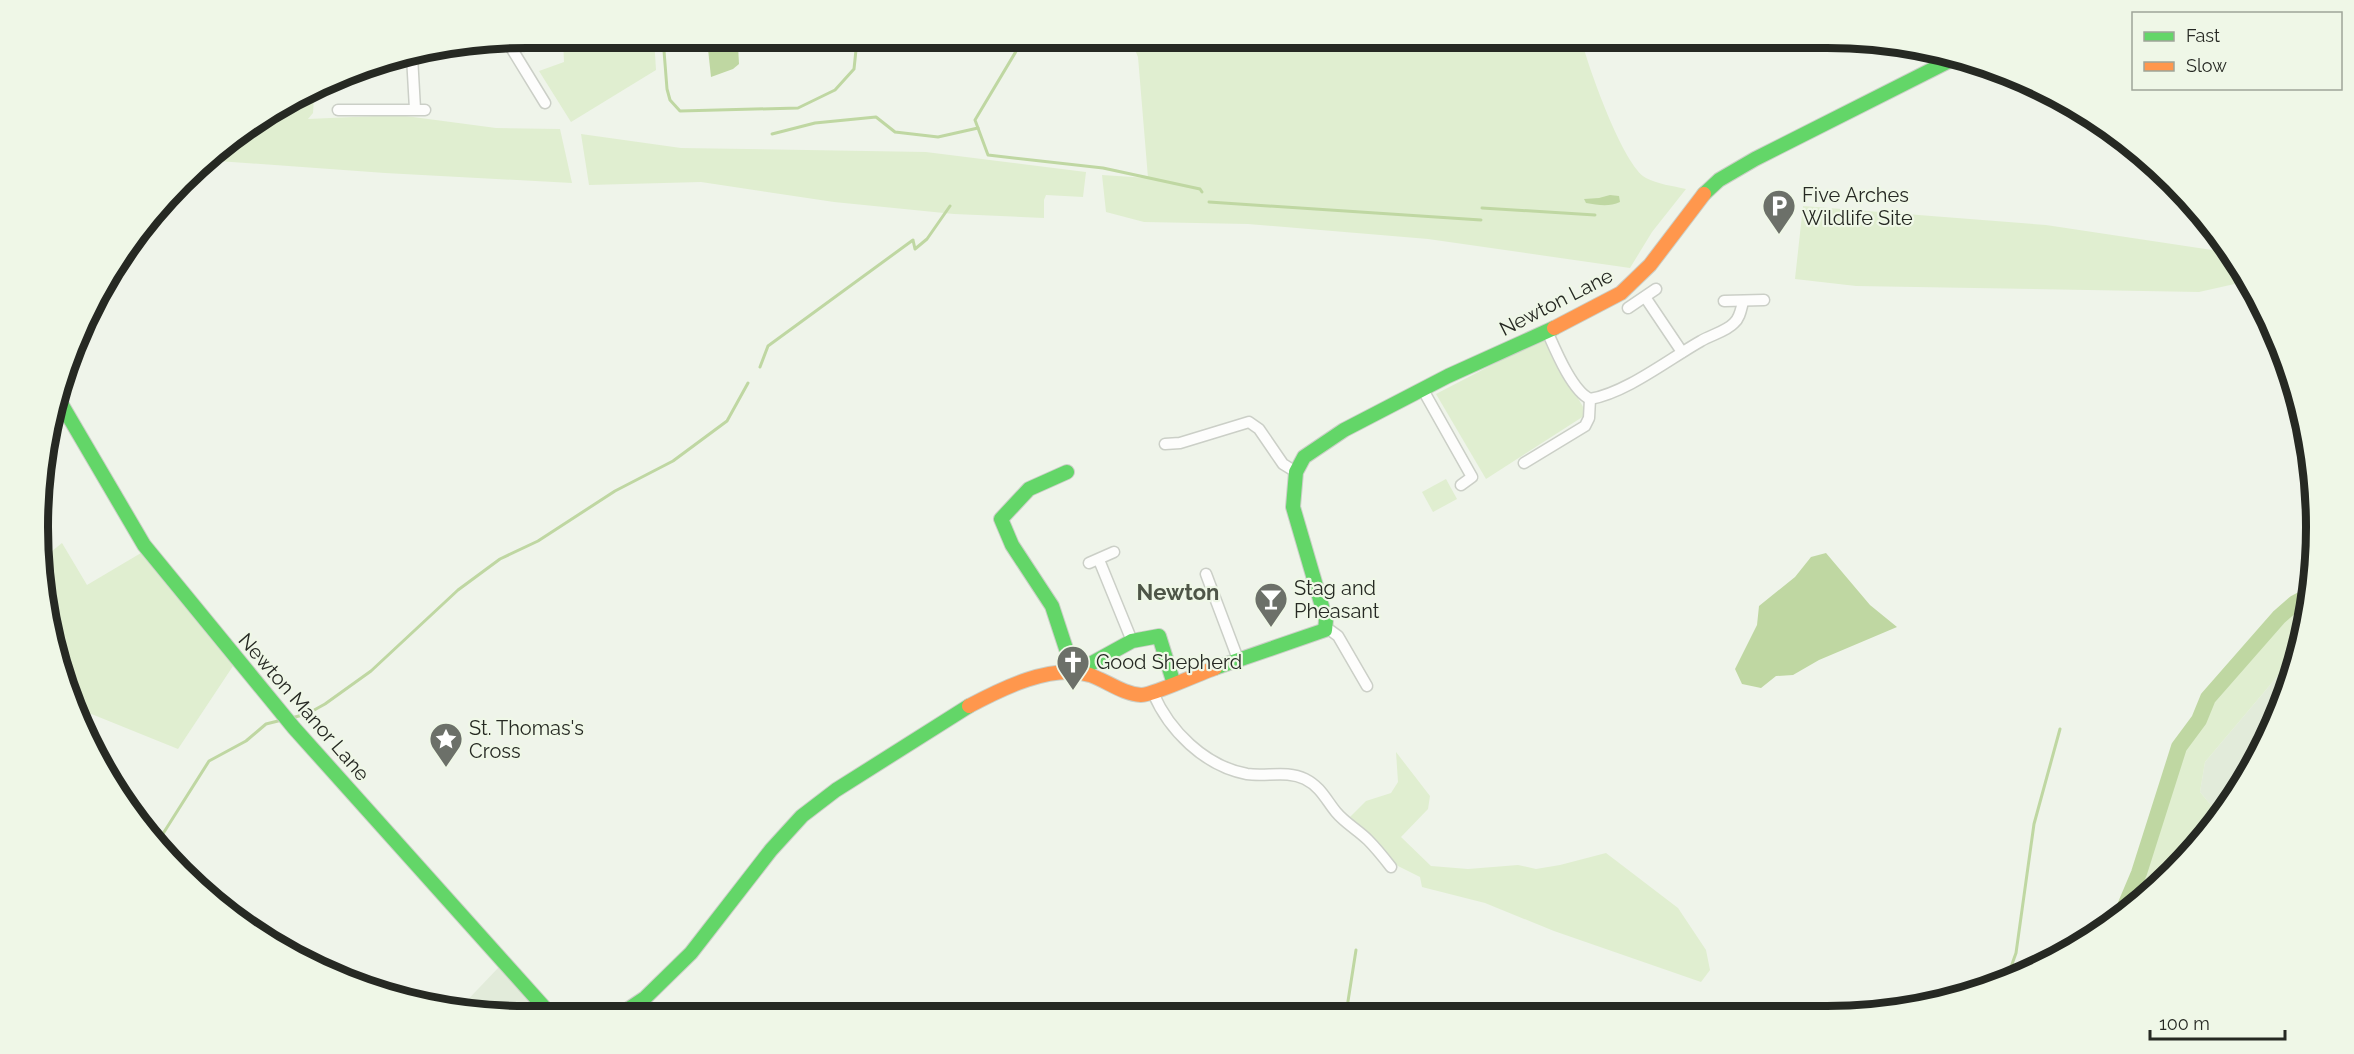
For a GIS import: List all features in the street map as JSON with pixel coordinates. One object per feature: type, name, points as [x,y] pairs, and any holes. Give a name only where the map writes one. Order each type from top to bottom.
[{"type":"street","points":[[512,48],[545,103]]},
{"type":"street","points":[[338,110],[420,109],[413,62]]},
{"type":"street","name":"Newton Lane","points":[[1296,472],[1304,457],[1319,444],[1448,376],[1547,331],[1621,293],[1644,272],[1700,197],[1719,180],[1755,159],[1946,63]]},
{"type":"street","points":[[1628,308],[1656,289]]},
{"type":"street","points":[[1645,297],[1682,352]]},
{"type":"street","points":[[1724,301],[1764,300]]},
{"type":"street","points":[[1547,331],[1573,382],[1582,395],[1590,399],[1601,397],[1652,372],[1682,352],[1735,323],[1743,302]]},
{"type":"street","points":[[1423,390],[1472,477],[1461,485]]},
{"type":"street","points":[[1524,463],[1585,426],[1589,418],[1590,399]]},
{"type":"street","name":"Newton Manor Lane","points":[[63,407],[144,545],[294,728],[543,1006]]},
{"type":"street","points":[[1165,444],[1180,443],[1249,422],[1259,429],[1283,464],[1296,472],[1293,507],[1324,630]]},
{"type":"street","points":[[1066,472],[1029,489],[1001,519],[1012,545],[1052,606],[1074,673]]},
{"type":"street","points":[[1114,552],[1094,562],[1132,641]]},
{"type":"street","points":[[1206,574],[1238,660]]},
{"type":"street","points":[[633,1006],[659,988],[681,965],[791,827],[814,805],[932,729],[997,692],[1030,677],[1088,674],[1133,694],[1144,695],[1324,630],[1338,636],[1367,686]]},
{"type":"street","points":[[1074,673],[1132,641],[1159,636],[1174,684]]},
{"type":"street","points":[[1153,693],[1170,724],[1185,741],[1211,760],[1248,774],[1297,776],[1314,785],[1323,793],[1336,813],[1366,838],[1391,867]]},
{"type":"shaded area","points":[[563,48],[655,48],[656,70],[571,122],[539,71],[564,62]]},
{"type":"shaded area","points":[[738,48],[739,64],[733,69],[711,77],[708,49]]},
{"type":"shaded area","points":[[1134,48],[1584,48],[1607,113],[1627,155],[1637,170],[1650,180],[1686,189],[1652,232],[1630,268],[1428,239],[1248,224],[1144,222],[1106,212],[1102,175],[1148,178],[1138,57]]},
{"type":"shaded area","points":[[314,98],[313,113],[308,119],[398,115],[496,128],[560,129],[572,183],[218,161],[261,129]]},
{"type":"shaded area","points":[[581,134],[681,148],[926,152],[1086,172],[1083,197],[1046,195],[1044,218],[954,214],[834,202],[701,182],[589,185]]},
{"type":"shaded area","points":[[1610,195],[1619,196],[1620,202],[1612,205],[1599,205],[1586,203],[1584,199],[1599,198]]},
{"type":"shaded area","points":[[1803,206],[2046,225],[2218,251],[2239,283],[2199,292],[1856,286],[1795,279]]},
{"type":"shaded area","points":[[1544,338],[1587,414],[1486,479],[1436,394]]},
{"type":"shaded area","points":[[1446,479],[1457,499],[1433,512],[1422,492]]},
{"type":"shaded area","points":[[62,543],[87,585],[141,553],[233,666],[178,749],[85,711],[64,651],[52,590],[49,554]]},
{"type":"shaded area","points":[[1826,553],[1870,605],[1897,627],[1819,660],[1793,675],[1776,676],[1761,688],[1742,684],[1735,669],[1757,625],[1759,606],[1795,577],[1811,557]]},
{"type":"shaded area","points":[[2300,600],[2285,667],[2205,762],[2200,792],[2214,809],[2166,866],[2128,900],[2139,873],[2179,747],[2199,720],[2208,698],[2295,603]]},
{"type":"shaded area","points":[[2285,667],[2257,739],[2214,809],[2200,792],[2205,762]]},
{"type":"shaded area","points":[[1396,752],[1430,796],[1428,809],[1401,837],[1431,866],[1468,869],[1518,865],[1536,869],[1606,853],[1678,908],[1706,950],[1710,970],[1701,982],[1554,931],[1485,903],[1422,887],[1420,877],[1398,866],[1349,818],[1366,801],[1391,793],[1398,782]]},
{"type":"shaded area","points":[[499,967],[536,1006],[496,1005],[465,1002]]},
{"type":"waterway","points":[[664,48],[667,89],[670,100],[680,111],[798,108],[835,90],[854,69],[856,50]]},
{"type":"waterway","points":[[1018,48],[975,120],[988,155],[1103,168],[1200,189],[1202,192]]},
{"type":"waterway","points":[[772,134],[815,123],[876,117],[895,132],[938,137],[978,128]]},
{"type":"waterway","points":[[1209,202],[1481,220]]},
{"type":"waterway","points":[[760,367],[768,346],[913,240],[915,249],[927,239],[950,206]]},
{"type":"waterway","points":[[1482,208],[1595,215]]},
{"type":"waterway","points":[[291,718],[307,714],[325,704],[371,671],[458,590],[500,559],[538,541],[615,491],[673,461],[727,421],[748,383]]},
{"type":"waterway","points":[[2128,900],[2139,873],[2179,747],[2199,720],[2208,698],[2279,617],[2300,600]]},
{"type":"waterway","points":[[161,836],[209,761],[246,741],[266,724],[282,720]]},
{"type":"waterway","points":[[2010,970],[2016,953],[2034,824],[2060,729]]},
{"type":"waterway","points":[[1347,1006],[1356,950]]},
{"type":"traffic: fast","points":[[1704,194],[1719,180],[1755,159],[1946,63]]},
{"type":"traffic: fast","points":[[1215,668],[1325,630],[1326,620],[1293,507],[1296,472],[1304,457],[1344,430],[1448,376],[1554,328]]},
{"type":"traffic: fast","points":[[63,407],[144,545],[294,728],[543,1006]]},
{"type":"traffic: fast","points":[[1067,472],[1029,489],[1001,519],[1012,545],[1052,606],[1074,673],[1132,641],[1159,636],[1174,684]]},
{"type":"traffic: fast","points":[[633,1006],[645,998],[691,953],[771,850],[802,816],[836,790],[969,706]]},
{"type":"traffic: slow","points":[[1554,328],[1621,293],[1650,265],[1704,194]]},
{"type":"traffic: slow","points":[[969,706],[1027,680],[1060,672],[1090,675],[1121,690],[1141,695],[1166,688],[1215,668]]},
{"type":"place","name":"Five Arches Wildlife Site","points":[[1779,235]]},
{"type":"place","name":"Stag and Pheasant","points":[[1271,628]]},
{"type":"place","name":"Good Shepherd","points":[[1073,691]]},
{"type":"place","name":"St. Thomas's Cross","points":[[446,768]]},
{"type":"district","name":"Newton","points":[[1178,592]]}]
